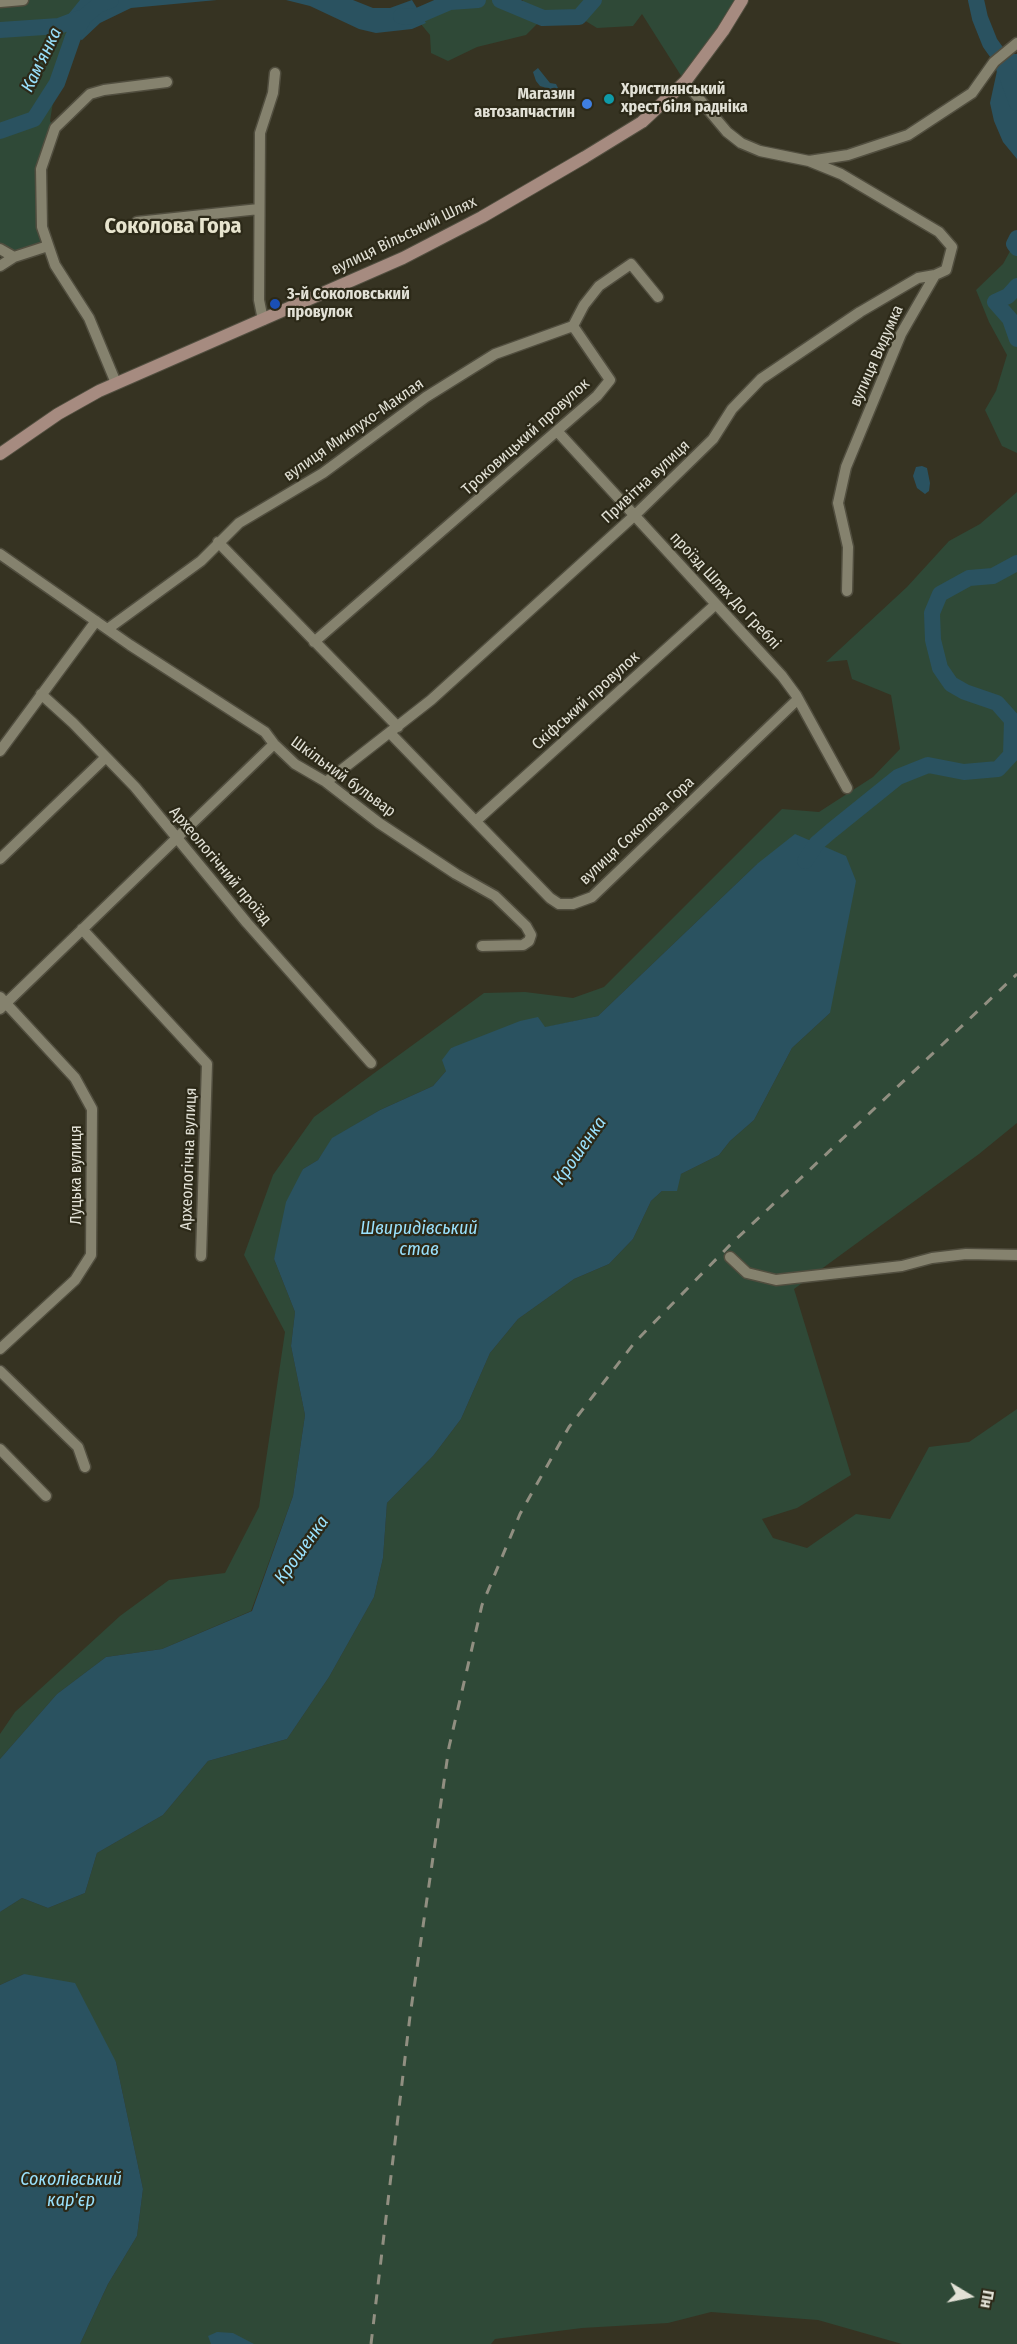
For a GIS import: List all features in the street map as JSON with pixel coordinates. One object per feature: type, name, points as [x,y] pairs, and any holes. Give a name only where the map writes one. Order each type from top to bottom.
[{"type":"street","points":[[0,2],[23,0]]},
{"type":"street","name":"вулиця Вільський Шлях","points":[[0,454],[66,409],[116,383],[403,258],[482,217],[642,122],[685,82],[742,0]]},
{"type":"street","points":[[809,161],[848,155],[908,135],[972,93],[994,62],[1014,46]]},
{"type":"street","points":[[263,320],[259,300],[260,133],[273,93],[275,73]]},
{"type":"street","points":[[116,383],[89,318],[55,265],[48,246],[42,227],[41,169],[54,128],[90,94],[167,82]]},
{"type":"street","name":"вулиця Видумка","points":[[685,82],[727,132],[741,143],[760,151],[809,161],[841,174],[939,232],[952,247],[946,270],[935,275],[900,334],[846,467],[838,503],[848,547],[847,591]]},
{"type":"street","points":[[137,222],[260,208]]},
{"type":"street","points":[[0,266],[14,257],[48,246]]},
{"type":"street","points":[[0,249],[14,257]]},
{"type":"street","points":[[573,326],[584,305],[599,286],[631,264],[658,297]]},
{"type":"street","name":"Привітна вулиця","points":[[326,782],[431,700],[635,515],[713,439],[732,409],[761,379],[860,312],[918,278],[935,275]]},
{"type":"street","name":"Троковицький провулок","points":[[314,642],[597,396],[610,380],[573,326]]},
{"type":"street","name":"вулиця Миклухо-Маклая","points":[[109,628],[201,561],[239,523],[323,473],[426,397],[495,354],[573,326]]},
{"type":"street","name":"проїзд Шлях До Греблі","points":[[557,431],[782,676],[798,699],[847,788]]},
{"type":"street","name":"вулиця Соколова Гора","points":[[218,542],[314,642],[549,898],[559,904],[582,901],[592,897],[798,699]]},
{"type":"street","name":"Шкільний бульвар","points":[[0,554],[109,628],[130,645],[265,732],[295,764],[326,782],[379,823],[495,897],[526,926],[531,935],[529,941],[523,945],[482,946]]},
{"type":"street","name":"Скіфський провулок","points":[[477,820],[716,604]]},
{"type":"street","points":[[0,751],[41,694],[79,648],[96,621]]},
{"type":"street","name":"Археологічний проїзд","points":[[41,694],[135,787],[370,1063]]},
{"type":"street","points":[[2,1003],[177,839],[274,744]]},
{"type":"street","points":[[0,859],[106,756]]},
{"type":"street","name":"Археологічна вулиця","points":[[82,929],[207,1064],[201,1256]]},
{"type":"street","name":"Луцька вулиця","points":[[0,1349],[75,1280],[91,1255],[92,1109],[75,1078],[2,1003]]},
{"type":"street","points":[[730,1257],[747,1273],[776,1280],[902,1266],[932,1258],[966,1254],[1017,1255]]},
{"type":"street","points":[[0,1371],[74,1443],[85,1467]]},
{"type":"street","points":[[0,1449],[46,1496]]},
{"type":"green space","points":[[111,0],[84,17],[73,37],[56,83],[50,121],[55,128],[41,169],[48,246],[14,257],[0,249],[0,2]]},
{"type":"green space","points":[[500,0],[521,8],[523,0],[742,0],[685,82],[642,14],[633,26],[597,28],[579,17],[543,18],[526,35],[477,47],[448,61],[431,53],[430,35],[415,17],[450,2]]},
{"type":"green space","points":[[1014,244],[1017,244],[1017,453],[1002,446],[985,410],[996,391],[1007,355],[989,322],[976,290],[1003,264]]},
{"type":"green space","points":[[1017,492],[1017,1123],[979,1154],[794,1289],[851,1475],[797,1508],[762,1519],[773,1538],[807,1548],[856,1514],[890,1519],[929,1447],[969,1442],[1017,1409],[1017,2344],[902,2344],[818,2320],[711,2312],[668,2323],[582,2328],[495,2339],[491,2344],[80,2344],[108,2284],[137,2236],[143,2189],[116,2062],[24,1974],[0,1985],[0,1912],[22,1898],[48,1908],[85,1893],[97,1853],[163,1815],[208,1761],[287,1739],[329,1677],[374,1597],[383,1558],[387,1503],[433,1456],[461,1419],[490,1353],[518,1319],[574,1279],[609,1264],[633,1239],[651,1201],[681,1174],[719,1155],[730,1141],[754,1120],[792,1048],[830,1013],[757,864],[598,1016],[451,1048],[446,1071],[433,1086],[380,1110],[333,1138],[318,1160],[303,1169],[274,1259],[295,1312],[291,1346],[305,1415],[293,1496],[251,1611],[162,1649],[106,1657],[57,1694],[0,1759],[0,1734],[15,1712],[120,1616],[169,1580],[225,1573],[259,1507],[285,1332],[244,1255],[273,1175],[314,1117],[484,993],[525,992],[573,998],[604,987],[782,809],[819,812],[873,777],[900,749],[891,695],[852,679],[847,660],[826,662],[907,587],[949,541],[980,524]]},
{"type":"water","points":[[80,0],[217,0],[131,8],[100,23],[82,40],[73,37],[59,26]]},
{"type":"water","points":[[286,0],[353,0],[373,8],[390,8],[412,0],[426,23],[412,29],[376,33],[359,29],[310,6]]},
{"type":"water","points":[[1017,54],[1017,159],[1003,142],[994,121],[990,103],[1000,57]]},
{"type":"water","points":[[538,68],[550,83],[556,84],[558,88],[556,91],[540,86],[536,81],[533,72]]},
{"type":"water","points":[[916,467],[927,468],[930,483],[929,491],[925,494],[917,488],[913,476]]},
{"type":"water","name":"Швиридівський став","points":[[795,834],[846,856],[856,881],[830,1013],[792,1048],[754,1120],[730,1141],[719,1155],[681,1174],[677,1191],[662,1191],[651,1201],[633,1239],[609,1264],[574,1279],[518,1319],[490,1353],[461,1419],[433,1456],[387,1503],[383,1558],[374,1597],[329,1677],[287,1739],[208,1761],[163,1815],[97,1853],[85,1893],[48,1908],[22,1898],[0,1912],[0,1759],[57,1694],[106,1657],[162,1649],[252,1611],[293,1496],[305,1415],[291,1346],[295,1312],[274,1259],[286,1202],[303,1169],[318,1160],[332,1138],[380,1110],[433,1086],[446,1071],[442,1060],[451,1048],[520,1021],[538,1017],[545,1027],[598,1016],[757,864]]},
{"type":"water","name":"Соколівський кар'єр","points":[[24,1974],[75,1983],[116,2062],[143,2189],[137,2236],[108,2284],[80,2344],[0,2344],[0,1985]]},
{"type":"water","points":[[217,2332],[233,2333],[254,2344],[211,2344],[208,2336]]},
{"type":"waterway","name":"Кам'янка","points":[[0,131],[34,119],[57,83],[73,37],[84,17],[98,5],[111,0]]},
{"type":"waterway","name":"Кам'янка","points":[[401,16],[415,17],[450,2],[478,0]]},
{"type":"waterway","name":"Кам'янка","points":[[500,0],[543,18],[579,17],[594,0]]},
{"type":"waterway","name":"Крошенка","points":[[976,0],[980,18],[990,43],[1000,57],[1017,103]]},
{"type":"waterway","name":"Кам'янка","points":[[0,30],[59,26],[80,18]]},
{"type":"waterway","name":"Крошенка","points":[[1017,238],[1014,244],[1017,248]]},
{"type":"waterway","name":"Крошенка","points":[[1017,286],[1008,296],[995,302],[1010,319],[1017,339]]},
{"type":"waterway","name":"Крошенка","points":[[805,861],[817,843],[898,777],[928,765],[964,772],[998,769],[1011,755],[1012,720],[997,703],[965,692],[951,684],[940,668],[933,640],[932,613],[940,594],[969,578],[993,576],[1017,563]]},
{"type":"railway","points":[[371,2344],[410,2016],[449,1747],[482,1605],[520,1514],[569,1427],[635,1342],[731,1244],[1017,974]]},
{"type":"place","name":"Християнський хрест біля радніка","points":[[609,99]]},
{"type":"place","name":"Магазин автозапчастин","points":[[587,104]]},
{"type":"place","name":"3-й Соколовський провулок","points":[[275,304]]},
{"type":"district","name":"Соколова Гора","points":[[173,227]]}]
